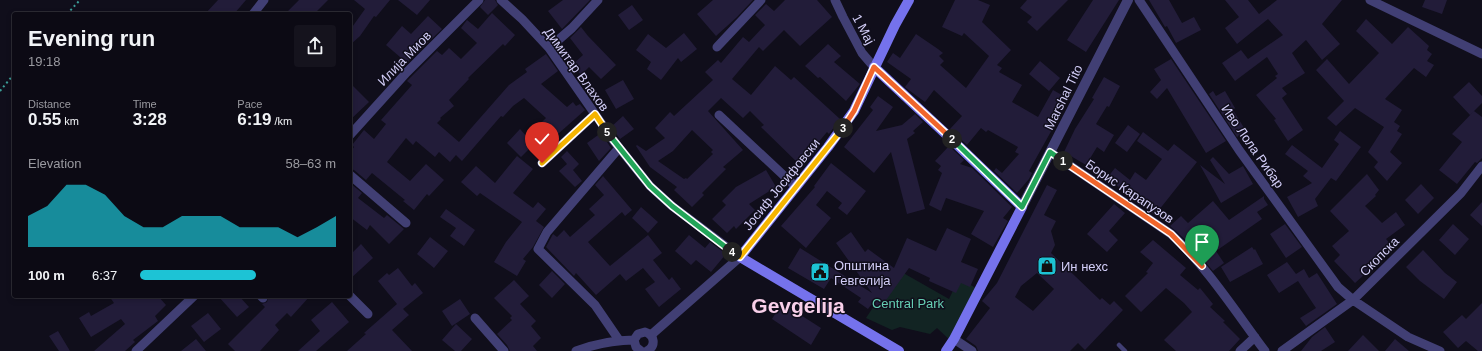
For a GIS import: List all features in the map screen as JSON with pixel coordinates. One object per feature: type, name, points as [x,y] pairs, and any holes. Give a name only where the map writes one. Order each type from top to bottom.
[{"type":"main road","name":"Јосиф Јосифовски","points":[[740,257],[850,117],[909,0]]},
{"type":"main road","points":[[874,67],[1022,207],[954,339],[946,351]]},
{"type":"main road","name":"Димитар Влахов","points":[[740,257],[899,351]]},
{"type":"street","points":[[254,12],[264,0]]},
{"type":"street","name":"Илија Миов","points":[[352,133],[407,72],[479,0]]},
{"type":"street","name":"Димитар Влахов","points":[[501,0],[522,19],[549,48],[619,148],[650,186],[672,206],[740,257]]},
{"type":"street","points":[[549,48],[572,28],[598,0]]},
{"type":"street","points":[[717,47],[761,0]]},
{"type":"street","name":"1 Мај","points":[[835,0],[862,53],[874,67]]},
{"type":"street","name":"Marshal Tito","points":[[1022,207],[1128,0]]},
{"type":"street","name":"Иво Лола Рибар","points":[[1139,0],[1239,150],[1338,287],[1353,300],[1408,337],[1440,351]]},
{"type":"street","points":[[1370,0],[1482,54]]},
{"type":"street","points":[[542,163],[595,114]]},
{"type":"street","points":[[719,115],[796,187]]},
{"type":"street","points":[[619,148],[547,232],[538,249],[595,305],[619,340]]},
{"type":"street","name":"Борис Карапузов","points":[[1050,152],[1171,234],[1202,266],[1265,351]]},
{"type":"street","name":"Скопска","points":[[1282,351],[1353,300],[1451,203],[1482,166]]},
{"type":"street","points":[[352,176],[406,223]]},
{"type":"street","points":[[651,335],[740,257]]},
{"type":"street","points":[[136,351],[192,298]]},
{"type":"street","points":[[352,298],[368,314]]},
{"type":"street","points":[[475,318],[504,351]]},
{"type":"street","points":[[634,340],[641,332],[651,335]]},
{"type":"street","points":[[647,351],[653,344],[651,335]]},
{"type":"street","points":[[1240,351],[1255,337]]},
{"type":"street","points":[[954,339],[972,351]]},
{"type":"street","points":[[576,351],[619,340],[634,340]]},
{"type":"street","points":[[634,340],[636,347],[641,351]]},
{"type":"lane","points":[[1119,345],[1125,351]]},
{"type":"path","points":[[69,12],[80,0]]},
{"type":"path","points":[[0,91],[12,76]]},
{"type":"green space","name":"Central Park","points":[[898,270],[949,299],[959,278],[979,290],[952,342],[937,328],[930,334],[900,327],[892,330],[866,318]]},
{"type":"building","points":[[218,0],[246,0],[236,12],[207,12]]},
{"type":"building","points":[[299,0],[328,0],[316,12],[287,12]]},
{"type":"building","points":[[354,0],[390,0],[376,17],[374,16],[360,36],[352,43],[352,27],[365,9]]},
{"type":"building","points":[[398,0],[430,0],[417,15]]},
{"type":"building","points":[[485,0],[495,0],[498,5],[488,15],[480,7]]},
{"type":"building","points":[[563,0],[590,0],[562,29],[548,11]]},
{"type":"building","points":[[713,0],[753,0],[716,36],[697,14]]},
{"type":"building","points":[[785,0],[817,0],[832,17],[800,46],[784,30],[763,51],[759,47],[732,79],[751,95],[775,66],[791,80],[794,77],[840,119],[829,134],[827,132],[816,145],[819,148],[802,167],[761,127],[764,125],[750,111],[743,118],[721,98],[708,111],[743,150],[723,167],[726,169],[702,193],[704,195],[692,207],[674,190],[677,187],[650,167],[636,146],[637,145],[646,151],[665,138],[655,128],[670,112],[674,116],[713,80],[705,72],[718,60],[721,63],[743,37],[749,42],[765,25],[755,15],[766,4],[774,11]],"holes":[[[692,130],[713,150],[711,152],[713,154],[687,179],[684,179],[658,161],[673,151]]]},
{"type":"building","points":[[955,0],[978,0],[990,5],[982,22],[1011,50],[997,65],[1002,68],[999,72],[1022,85],[1012,102],[1038,117],[1053,90],[1069,99],[1029,171],[1032,173],[1029,179],[1017,193],[994,171],[996,168],[1002,173],[1019,154],[1015,152],[1018,147],[988,130],[986,132],[981,128],[967,145],[950,129],[962,116],[934,90],[925,102],[905,87],[911,79],[887,62],[893,53],[900,58],[916,34],[943,53],[939,56],[944,61],[940,65],[966,88],[989,56],[964,33],[962,36],[942,27]]},
{"type":"building","points":[[1027,0],[1068,0],[1037,31],[1027,22],[1032,17],[1020,8]]},
{"type":"building","points":[[1093,0],[1119,0],[1086,52],[1067,40]]},
{"type":"building","points":[[1149,0],[1169,0],[1182,23],[1194,17],[1201,30],[1176,43],[1167,26],[1165,27]]},
{"type":"building","points":[[1225,0],[1248,0],[1259,14],[1277,0],[1342,0],[1322,24],[1340,44],[1322,60],[1306,40],[1292,53],[1305,73],[1282,88],[1287,94],[1282,98],[1303,130],[1288,141],[1274,120],[1276,119],[1256,95],[1277,78],[1275,76],[1278,74],[1267,57],[1235,81],[1222,63],[1241,50],[1248,59],[1283,35],[1268,19],[1237,44],[1225,28],[1239,17]]},
{"type":"building","points":[[1425,0],[1447,0],[1442,14],[1422,7]]},
{"type":"building","points":[[632,5],[643,20],[629,30],[618,15]]},
{"type":"building","points":[[492,13],[515,35],[505,46],[503,44],[468,78],[469,79],[449,100],[454,106],[440,118],[441,119],[437,123],[459,142],[509,85],[527,72],[525,69],[546,54],[558,71],[541,84],[567,107],[573,102],[576,106],[580,104],[585,110],[549,142],[552,145],[543,154],[533,145],[521,157],[507,143],[520,129],[527,137],[546,118],[524,98],[513,106],[503,117],[501,116],[462,161],[456,155],[450,162],[439,152],[435,157],[416,141],[413,145],[406,138],[387,162],[410,181],[426,164],[444,180],[429,196],[427,194],[414,210],[403,201],[405,200],[372,173],[366,180],[352,170],[352,150],[354,147],[352,145],[364,130],[374,139],[386,124],[381,120],[412,85],[407,81],[437,51],[442,55],[449,48],[461,59],[477,43],[461,28],[467,20],[478,29]]},
{"type":"building","points":[[428,16],[442,29],[407,63],[386,45],[402,26],[411,34]]},
{"type":"building","points":[[1366,19],[1392,44],[1408,27],[1429,46],[1427,50],[1432,54],[1427,61],[1434,65],[1426,77],[1414,68],[1385,99],[1402,110],[1394,122],[1400,126],[1397,131],[1402,134],[1390,152],[1402,163],[1387,181],[1374,167],[1378,162],[1368,152],[1384,127],[1355,108],[1336,126],[1327,118],[1344,101],[1316,70],[1327,59],[1349,84],[1379,53],[1356,31]]},
{"type":"building","points":[[581,27],[616,65],[601,79],[589,67],[581,75],[572,65],[583,55],[570,38]]},
{"type":"building","points":[[684,33],[697,49],[681,62],[678,58],[661,80],[647,69],[651,62],[636,50],[648,34],[666,48]]},
{"type":"building","points":[[828,44],[841,56],[834,62],[860,84],[846,101],[820,77],[818,78],[805,66]]},
{"type":"building","points":[[1171,59],[1226,141],[1206,153],[1167,88],[1157,99],[1150,92],[1161,80],[1154,69]]},
{"type":"building","points":[[1040,61],[1060,78],[1049,91],[1029,74]]},
{"type":"building","points":[[1104,77],[1120,86],[1109,107],[1107,106],[1096,124],[1114,135],[1104,152],[1097,147],[1086,165],[1064,152],[1075,129],[1094,99],[1092,98]]},
{"type":"building","points":[[623,80],[634,99],[616,109],[605,90]]},
{"type":"building","points":[[1469,82],[1482,96],[1482,103],[1470,115],[1453,97]]},
{"type":"building","points":[[352,85],[369,102],[352,118]]},
{"type":"building","points":[[1213,91],[1216,96],[1225,91],[1235,108],[1233,110],[1246,131],[1237,137],[1209,94]]},
{"type":"building","points":[[878,96],[893,107],[876,131],[902,125],[915,114],[923,122],[913,131],[915,133],[907,139],[925,209],[907,214],[891,152],[874,173],[844,147],[873,110],[870,107]]},
{"type":"building","points":[[1474,111],[1482,117],[1482,158],[1477,163],[1475,162],[1457,184],[1439,170],[1462,142],[1452,134]]},
{"type":"building","points":[[623,116],[634,129],[620,139],[611,127]]},
{"type":"building","points":[[1128,125],[1140,134],[1127,152],[1115,143]]},
{"type":"building","points":[[1340,131],[1361,147],[1336,181],[1331,178],[1315,199],[1318,206],[1298,217],[1287,197],[1312,183],[1303,176],[1308,171],[1285,154],[1292,145],[1322,168],[1339,144],[1334,140]]},
{"type":"building","points":[[1143,132],[1168,151],[1174,144],[1197,162],[1155,215],[1107,178],[1115,168],[1130,180],[1135,172],[1146,180],[1162,159],[1137,141]]},
{"type":"building","points":[[601,133],[611,148],[599,161],[587,143]]},
{"type":"building","points":[[949,146],[964,160],[960,164],[972,168],[1012,207],[1003,218],[1008,221],[993,247],[971,234],[984,211],[946,198],[941,211],[929,205],[942,173],[938,170],[941,166],[935,161]]},
{"type":"building","points":[[567,151],[579,164],[573,170],[582,181],[575,187],[559,171],[567,164],[561,157]]},
{"type":"building","points":[[517,156],[533,169],[513,193],[533,208],[538,202],[546,209],[536,221],[544,227],[533,247],[523,259],[526,261],[517,276],[494,262],[506,242],[522,222],[480,193],[477,196],[461,182],[476,166],[495,183]]},
{"type":"building","points":[[1213,157],[1229,174],[1243,166],[1253,184],[1221,203],[1200,165],[1225,184],[1210,160]]},
{"type":"building","points":[[831,163],[866,191],[847,215],[838,208],[842,203],[827,191],[816,205],[831,218],[806,248],[781,226],[815,187],[814,186]]},
{"type":"building","points":[[766,170],[776,187],[749,204],[755,210],[736,229],[734,226],[727,233],[712,219],[726,205],[722,201],[736,187]]},
{"type":"building","points":[[1367,174],[1379,190],[1375,195],[1376,196],[1365,206],[1382,223],[1396,212],[1405,225],[1386,239],[1394,248],[1355,283],[1334,261],[1340,255],[1332,246],[1349,231],[1330,211]]},
{"type":"building","points":[[603,176],[632,210],[625,216],[622,212],[588,242],[610,266],[648,235],[662,253],[653,260],[669,280],[672,277],[681,289],[659,307],[645,289],[655,282],[643,268],[626,281],[620,274],[596,295],[576,273],[574,276],[546,247],[553,234],[557,237],[564,230],[570,237],[595,215],[589,209],[604,195],[595,185]]},
{"type":"building","points":[[1421,184],[1434,198],[1418,214],[1405,200]]},
{"type":"building","points":[[352,185],[362,193],[358,198],[384,218],[387,215],[404,229],[389,244],[370,225],[367,230],[352,219]]},
{"type":"building","points":[[1047,185],[1057,190],[1044,215],[1056,221],[1051,231],[1055,245],[1051,253],[1100,300],[1102,298],[1110,305],[1114,301],[1123,310],[1085,350],[1078,343],[1070,351],[978,351],[976,346],[966,339],[990,308],[982,301],[997,283]],"holes":[[[1037,273],[1054,289],[1033,311],[1015,297],[1021,286]]]},
{"type":"building","points":[[1264,196],[1264,199],[1268,205],[1257,212],[1262,219],[1216,251],[1224,263],[1213,271],[1189,243],[1170,226],[1181,216],[1188,223],[1213,201],[1229,220]]},
{"type":"building","points":[[1482,202],[1482,226],[1470,215]]},
{"type":"building","points":[[1114,204],[1125,213],[1109,231],[1118,240],[1107,252],[1087,234]]},
{"type":"building","points":[[641,207],[658,222],[648,233],[632,218]]},
{"type":"building","points":[[446,209],[475,230],[464,246],[450,236],[456,228],[440,217]]},
{"type":"building","points":[[1285,224],[1302,247],[1286,258],[1270,234]]},
{"type":"building","points":[[1453,224],[1469,239],[1455,255],[1439,240]]},
{"type":"building","points":[[947,228],[971,239],[961,262],[978,269],[970,287],[961,283],[956,293],[929,281],[930,278],[909,268],[879,310],[871,305],[868,309],[858,302],[861,298],[831,278],[824,289],[788,268],[800,248],[872,293],[836,243],[851,232],[865,252],[868,249],[894,268],[907,238],[936,251]]},
{"type":"building","points":[[689,235],[705,248],[710,242],[726,254],[711,272],[696,260],[691,265],[675,251]]},
{"type":"building","points":[[430,237],[448,251],[434,268],[417,254]]},
{"type":"building","points":[[1153,240],[1186,268],[1180,275],[1198,290],[1200,288],[1213,304],[1210,307],[1225,321],[1223,322],[1240,339],[1229,351],[1176,351],[1164,340],[1192,312],[1166,288],[1141,312],[1125,296],[1148,273],[1146,272],[1153,263],[1140,252]]},
{"type":"building","points":[[361,244],[373,258],[352,277],[352,253]]},
{"type":"building","points":[[1252,247],[1254,250],[1255,249],[1263,264],[1230,282],[1221,267]]},
{"type":"building","points":[[1423,250],[1445,273],[1457,282],[1444,299],[1420,281],[1406,267]]},
{"type":"building","points":[[1287,262],[1296,274],[1304,269],[1309,278],[1317,273],[1337,304],[1306,326],[1300,318],[1316,308],[1298,281],[1279,293],[1267,275]]},
{"type":"building","points":[[398,268],[412,286],[415,283],[423,293],[403,309],[409,315],[392,330],[412,351],[347,351],[366,334],[364,333],[397,304],[378,281],[387,273],[389,275]]},
{"type":"building","points":[[552,271],[565,284],[552,298],[539,285]]},
{"type":"building","points":[[514,280],[529,296],[520,304],[536,321],[531,326],[541,338],[533,346],[537,351],[510,351],[507,345],[497,334],[512,320],[510,318],[512,316],[494,298]]},
{"type":"building","points":[[110,298],[160,298],[166,305],[155,316],[158,321],[133,340],[135,342],[125,351],[94,351],[125,324],[121,319],[91,337],[79,318],[89,312],[91,316],[114,303]]},
{"type":"building","points":[[220,298],[241,298],[249,307],[237,317]]},
{"type":"building","points":[[268,298],[308,298],[291,317],[287,313],[275,325],[279,330],[260,351],[235,351],[228,344],[265,307],[262,304],[267,302]]},
{"type":"building","points":[[460,299],[470,314],[452,326],[442,311]]},
{"type":"building","points":[[332,302],[349,322],[316,351],[298,351],[320,331],[311,320]]},
{"type":"building","points":[[782,303],[821,328],[811,345],[772,319]]},
{"type":"building","points":[[1482,303],[1482,351],[1478,351],[1466,341],[1458,348],[1443,332],[1462,315],[1466,319]]},
{"type":"building","points":[[208,313],[221,329],[204,342],[191,326]]},
{"type":"building","points":[[456,324],[472,339],[461,351],[455,351],[442,340]]},
{"type":"building","points":[[1325,327],[1335,342],[1321,351],[1301,351],[1312,337]]},
{"type":"building","points":[[58,331],[70,351],[59,351],[49,336]]},
{"type":"building","points":[[1363,335],[1379,351],[1348,351]]},
{"type":"building","points":[[196,339],[206,351],[181,351]]},
{"type":"building","points":[[1395,339],[1409,351],[1385,351]]},
{"type":"place","name":"Ин нехс","points":[[1047,266]]},
{"type":"place","name":"Општина Гевгелија","points":[[820,272]]},
{"type":"district","name":"Gevgelija","points":[[798,306]]},
{"type":"route","points":[[542,163],[595,114],[613,140],[650,186],[696,225],[740,257],[828,147],[854,111],[874,67],[1022,207],[1050,152],[1171,234],[1202,266]]}]
